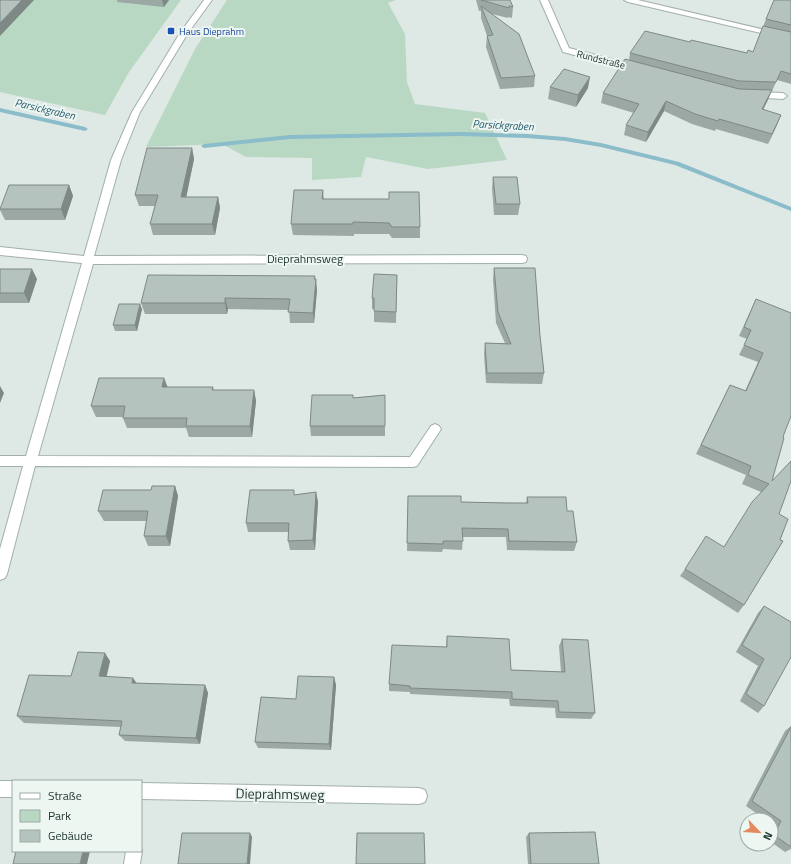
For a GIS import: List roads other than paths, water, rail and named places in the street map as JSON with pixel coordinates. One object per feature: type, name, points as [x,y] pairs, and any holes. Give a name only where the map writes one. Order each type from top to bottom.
[{"type":"street","points":[[0,574],[30,462],[116,160],[136,112],[184,33],[208,0]]},
{"type":"street","name":"Rundstraße","points":[[544,0],[566,50],[643,70]]},
{"type":"street","points":[[628,0],[791,38]]},
{"type":"street","points":[[744,94],[783,96]]},
{"type":"street","name":"Dieprahmsweg","points":[[0,251],[88,260],[522,259]]},
{"type":"street","points":[[0,460],[30,462],[413,462],[435,429]]},
{"type":"street","points":[[0,789],[12,789]]},
{"type":"street","name":"Dieprahmsweg","points":[[142,795],[419,796]]},
{"type":"street","points":[[132,864],[134,852]]},
{"type":"waterway","name":"Parsickgraben","points":[[0,110],[85,129]]},
{"type":"waterway","name":"Parsickgraben","points":[[204,146],[290,137],[461,134],[565,139],[601,145],[677,163],[791,209]]},
{"type":"place","name":"Haus Dieprahm","points":[[171,31]]}]
